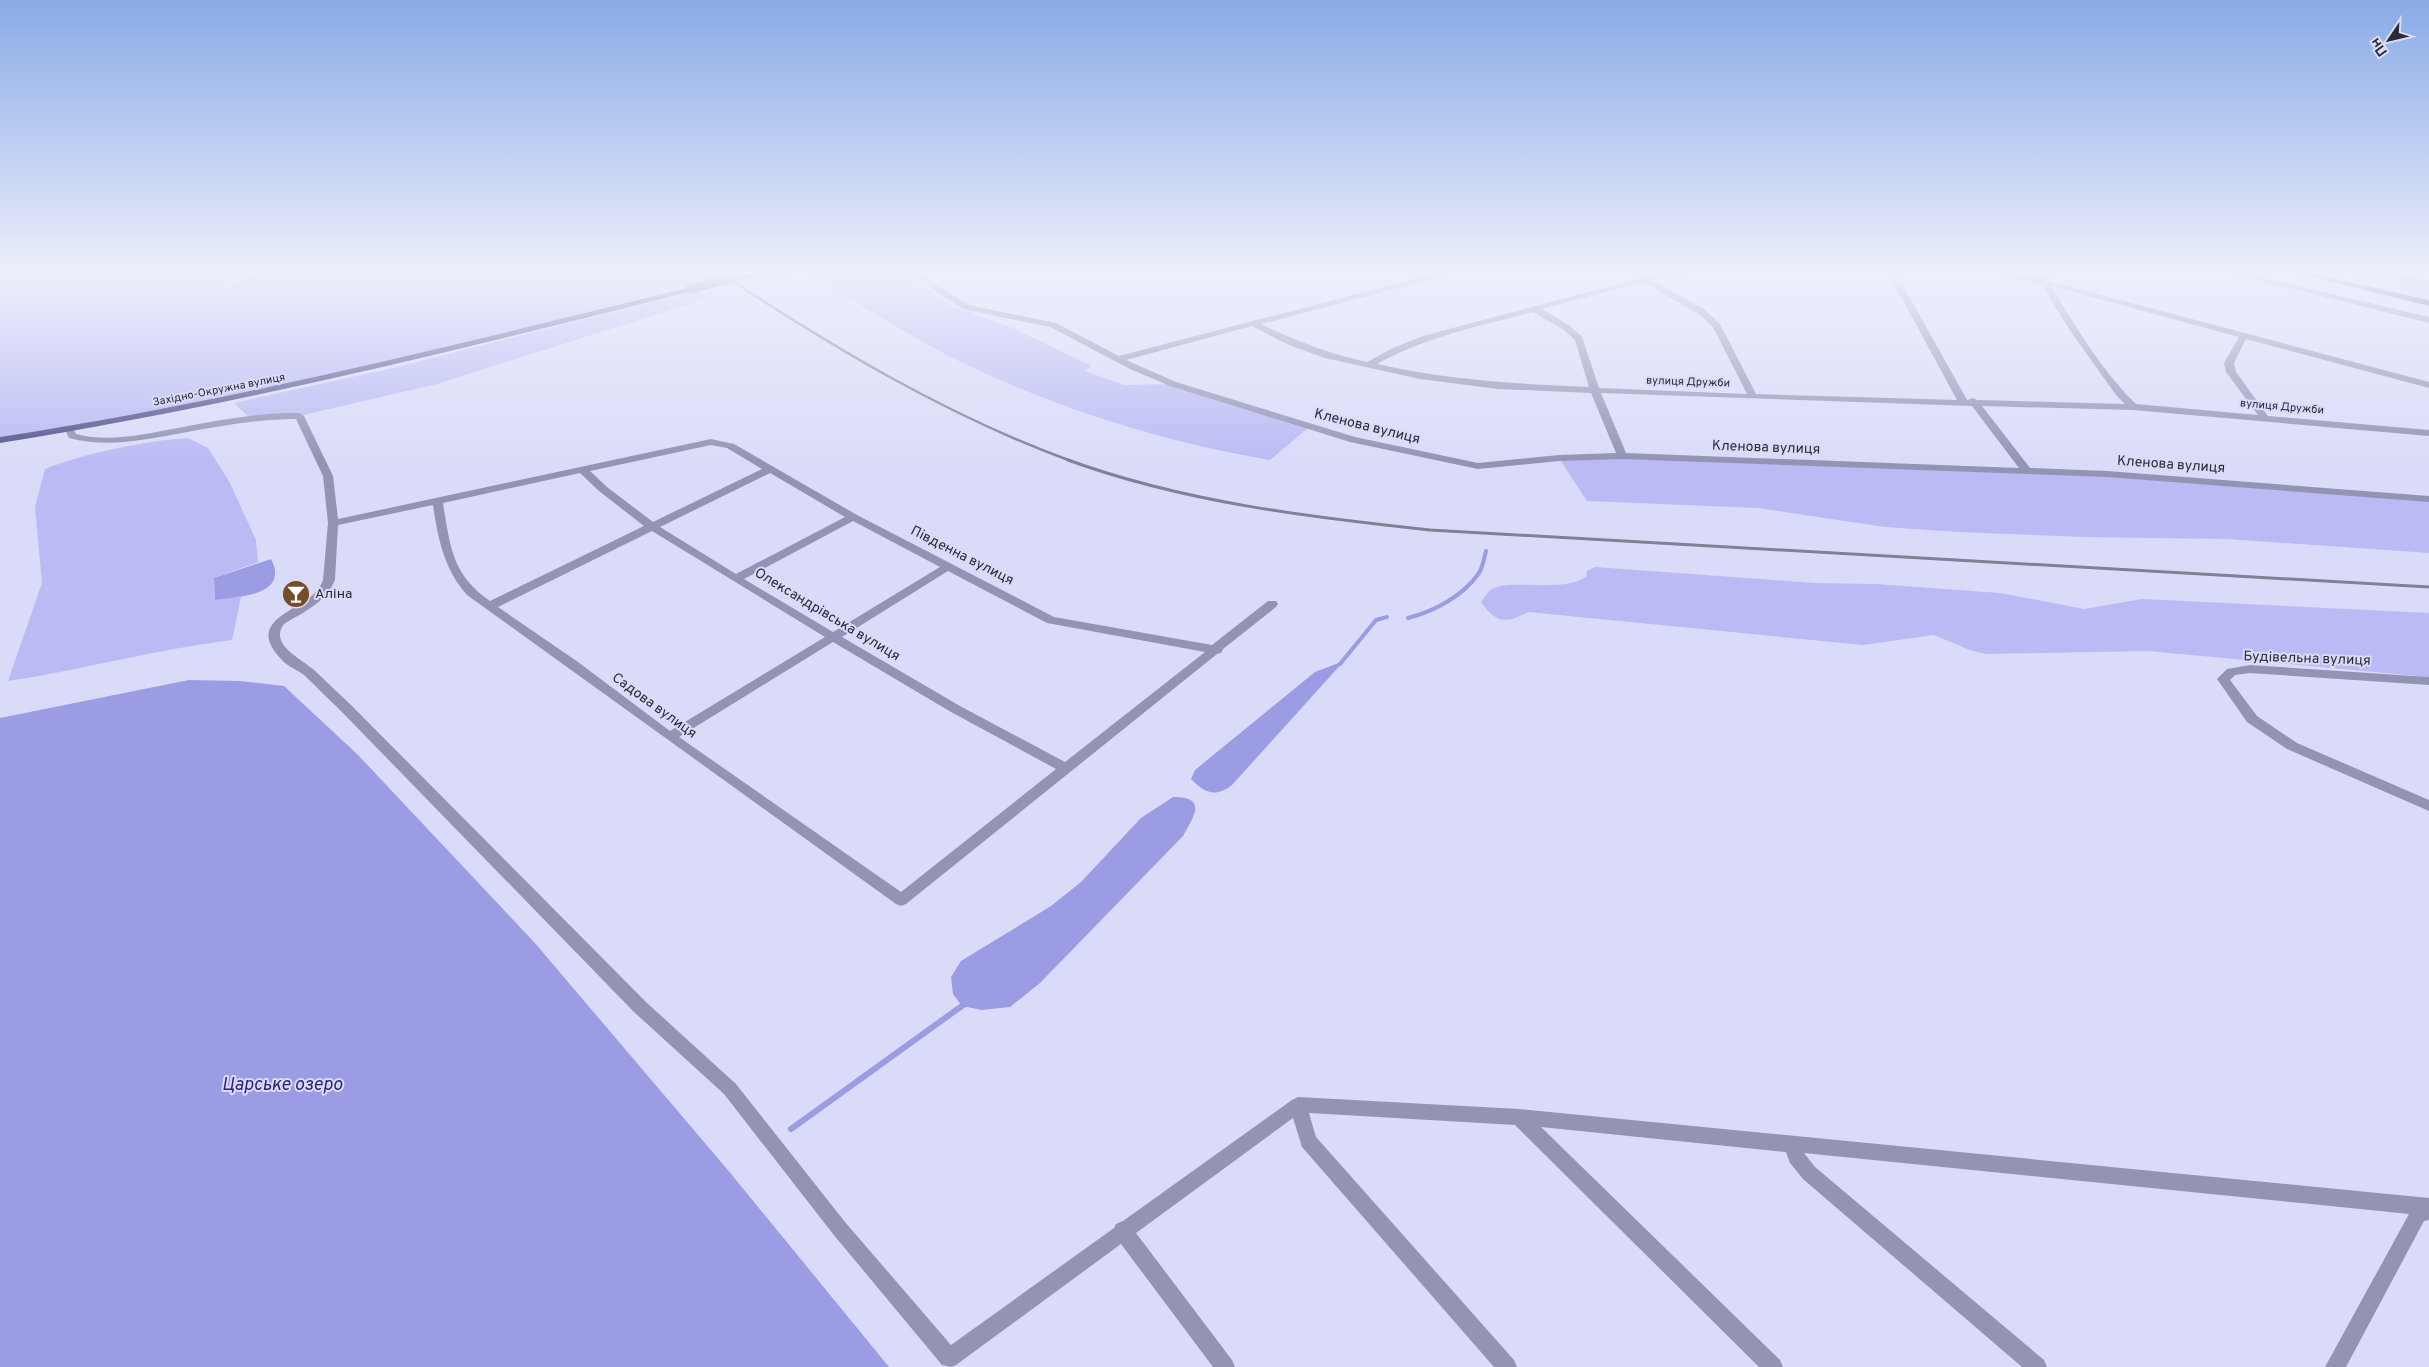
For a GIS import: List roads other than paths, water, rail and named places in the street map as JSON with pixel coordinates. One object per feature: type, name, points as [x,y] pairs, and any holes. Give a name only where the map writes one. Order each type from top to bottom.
[{"type":"main road","name":"Західно-Окружна вулиця","points":[[0,440],[70,430],[295,386],[510,335]]},
{"type":"street","name":"Кленова вулиця","points":[[1072,335],[1118,359],[1173,384],[1308,428],[1353,440],[1478,466],[1495,466],[1559,458],[1622,456],[2026,470],[2206,481],[2429,499]]},
{"type":"street","points":[[1118,359],[1208,335]]},
{"type":"street","name":"вулиця Дружби","points":[[1277,335],[1312,351],[1368,364],[1448,381],[1498,386],[1753,397],[1968,401],[2133,407],[2429,433]]},
{"type":"street","points":[[1368,364],[1396,350],[1438,335]]},
{"type":"street","points":[[1575,335],[1580,339],[1595,390],[1622,456]]},
{"type":"street","points":[[1721,335],[1753,397]]},
{"type":"street","points":[[1929,335],[1968,401],[2026,470]]},
{"type":"street","points":[[2078,335],[2122,396],[2133,407]]},
{"type":"street","points":[[2235,335],[2429,385]]},
{"type":"street","points":[[2243,337],[2229,363],[2231,372],[2265,418]]},
{"type":"street","points":[[70,430],[72,436],[81,439],[110,441],[250,418],[299,416],[328,476],[333,523],[329,580],[326,588],[319,597],[280,621],[274,629],[274,639],[287,658],[307,671],[640,1007],[730,1089],[839,1228],[949,1358],[1122,1230],[1298,1105],[1519,1117],[2429,1207]]},
{"type":"street","name":"Південна вулиця","points":[[583,470],[711,442],[730,446],[768,470],[853,518],[1051,620],[1217,650]]},
{"type":"street","points":[[333,523],[583,470]]},
{"type":"street","name":"Олександрівська вулиця","points":[[583,470],[612,496],[653,526],[737,578],[943,703],[1067,769]]},
{"type":"street","points":[[490,606],[768,470]]},
{"type":"street","name":"Садова вулиця","points":[[438,502],[447,553],[452,568],[460,582],[670,737],[901,900],[1067,769]]},
{"type":"street","points":[[737,578],[853,518]]},
{"type":"street","points":[[670,737],[949,566]]},
{"type":"street","points":[[1067,769],[1272,604]]},
{"type":"street","name":"Будівельна вулиця","points":[[2429,681],[2250,669],[2231,672],[2223,678],[2252,719],[2292,746],[2429,806]]},
{"type":"street","points":[[1298,1105],[1308,1141],[1507,1367]]},
{"type":"street","points":[[1519,1117],[1773,1367]]},
{"type":"street","points":[[1793,1144],[1796,1157],[1809,1172],[2037,1367]]},
{"type":"street","points":[[2335,1367],[2418,1215],[2429,1211]]},
{"type":"street","points":[[1122,1230],[1225,1367]]},
{"type":"water","points":[[271,559],[275,571],[274,580],[268,587],[248,595],[215,600],[214,578]]},
{"type":"water","points":[[1344,661],[1232,785],[1215,793],[1201,788],[1191,779],[1195,770],[1315,672]]},
{"type":"water","name":"Царське озеро","points":[[189,680],[240,681],[284,686],[358,755],[534,942],[727,1169],[889,1367],[0,1367],[0,718]]},
{"type":"water","points":[[1173,797],[1191,800],[1194,804],[1194,815],[1183,836],[1040,983],[1010,1007],[982,1010],[962,1006],[953,994],[951,977],[961,961],[1051,906],[1081,882],[1141,818]]},
{"type":"waterway","points":[[1408,618],[1438,607],[1457,596],[1480,571],[1486,551]]},
{"type":"waterway","points":[[1340,664],[1376,620],[1387,617]]},
{"type":"waterway","points":[[791,1129],[966,1003]]},
{"type":"railway","points":[[818,335],[845,352],[933,400],[1024,443],[1071,461]]},
{"type":"railway","points":[[1068,460],[1156,487],[1246,506],[1430,530],[2429,587]]},
{"type":"place","name":"Аліна","points":[[296,594]]}]
